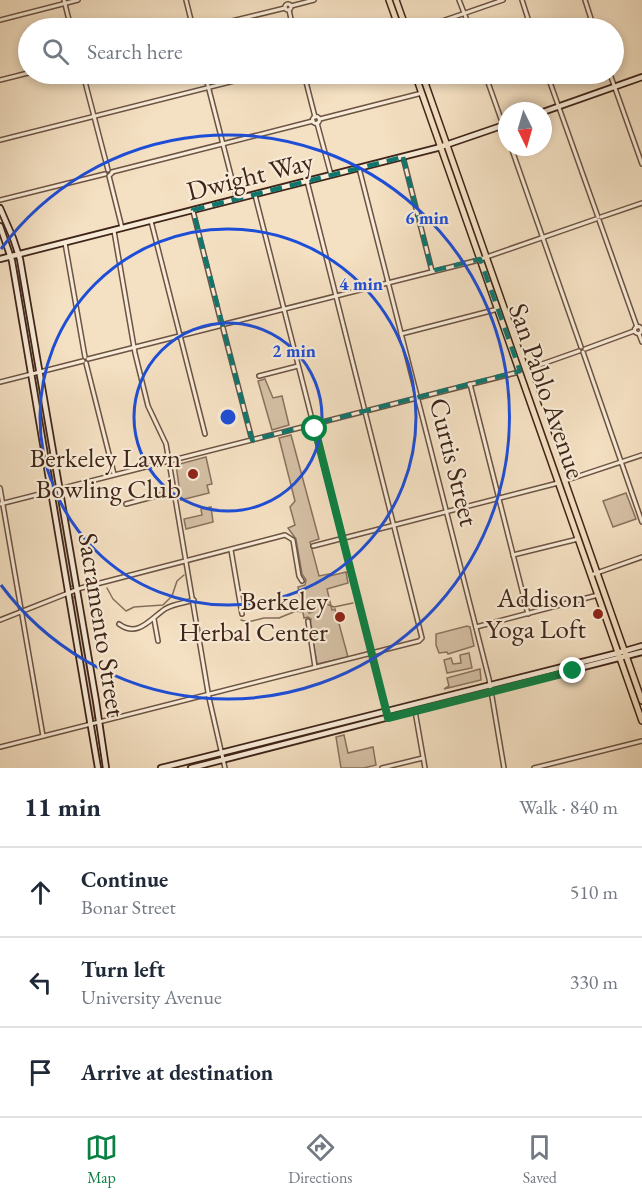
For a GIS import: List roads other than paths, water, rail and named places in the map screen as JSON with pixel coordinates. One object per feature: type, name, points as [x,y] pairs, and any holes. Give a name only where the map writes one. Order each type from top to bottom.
[{"type":"main road","points":[[389,0],[395,18]]},
{"type":"main road","points":[[396,0],[402,18]]},
{"type":"main road","name":"San Pablo Avenue","points":[[421,84],[623,655],[642,721]]},
{"type":"main road","name":"San Pablo Avenue","points":[[424,84],[425,92]]},
{"type":"main road","name":"San Pablo Avenue","points":[[594,574],[598,595],[642,701]]},
{"type":"street","points":[[0,20],[78,0]]},
{"type":"street","points":[[186,0],[190,18]]},
{"type":"street","points":[[241,18],[314,0]]},
{"type":"street","points":[[459,0],[466,18]]},
{"type":"street","points":[[452,18],[503,0]]},
{"type":"street","points":[[522,0],[528,18]]},
{"type":"street","points":[[585,0],[591,18]]},
{"type":"street","points":[[64,2],[68,18]]},
{"type":"street","points":[[0,80],[18,76]]},
{"type":"street","points":[[624,84],[642,77]]},
{"type":"street","points":[[86,84],[122,228]]},
{"type":"street","points":[[207,84],[237,199]]},
{"type":"street","points":[[0,140],[220,84]]},
{"type":"street","points":[[307,84],[330,175]]},
{"type":"street","points":[[489,84],[498,107]]},
{"type":"street","points":[[551,84],[637,327],[642,329],[639,334]]},
{"type":"street","points":[[614,84],[642,164]]},
{"type":"street","points":[[552,109],[623,84]]},
{"type":"street","points":[[0,200],[425,92]]},
{"type":"street","name":"Dwight Way","points":[[0,259],[403,157],[498,127]]},
{"type":"street","points":[[514,156],[642,522]]},
{"type":"street","points":[[403,157],[432,272]]},
{"type":"street","name":"Curtis Street","points":[[359,168],[476,627],[490,685],[504,768]]},
{"type":"street","points":[[0,747],[419,641],[422,638],[307,181]]},
{"type":"street","points":[[255,195],[388,718]]},
{"type":"street","points":[[0,382],[484,258],[642,203]]},
{"type":"street","name":"Sacramento Street","points":[[0,208],[19,255],[106,768]]},
{"type":"street","points":[[193,210],[252,440]]},
{"type":"street","points":[[151,221],[205,434]]},
{"type":"street","name":"Sacramento Street","points":[[0,226],[11,257],[98,768]]},
{"type":"street","points":[[114,231],[134,347],[148,406],[166,441],[209,694],[225,768]]},
{"type":"street","points":[[65,243],[86,360],[114,475]]},
{"type":"street","points":[[401,334],[501,308]]},
{"type":"street","points":[[1,504],[523,370],[634,331],[637,327]]},
{"type":"street","points":[[634,331],[639,334],[642,342]]},
{"type":"street","points":[[259,376],[298,366]]},
{"type":"street","points":[[470,384],[528,614]]},
{"type":"street","points":[[313,546],[562,482],[642,454]]},
{"type":"street","points":[[0,488],[43,736]]},
{"type":"street","points":[[126,504],[175,491]]},
{"type":"street","points":[[0,620],[77,590],[285,535],[292,538],[302,581]]},
{"type":"street","points":[[513,555],[581,538]]},
{"type":"street","points":[[231,550],[242,614]]},
{"type":"street","points":[[594,574],[642,557]]},
{"type":"street","points":[[476,627],[598,595]]},
{"type":"street","points":[[118,624],[127,629],[137,629],[165,609],[194,600]]},
{"type":"street","points":[[154,619],[158,641]]},
{"type":"street","points":[[308,621],[315,667]]},
{"type":"street","points":[[191,768],[490,692],[623,655],[642,645]]},
{"type":"street","points":[[161,768],[490,685],[642,652]]},
{"type":"street","points":[[416,705],[415,711],[425,768]]},
{"type":"street","points":[[534,768],[642,741]]},
{"type":"street","points":[[382,768],[423,758]]},
{"type":"waterway","points":[[107,588],[113,599],[126,611],[134,607],[163,605],[172,596],[177,581],[184,575]]},
{"type":"waterway","points":[[309,613],[313,612],[321,602],[334,607],[353,603]]},
{"type":"waterway","points":[[241,620],[248,622],[264,618],[279,618],[296,611],[301,612]]},
{"type":"waterway","points":[[311,626],[315,638],[313,642]]},
{"type":"place","name":"Berkeley Lawn Bowling Club","points":[[193,474]]},
{"type":"place","name":"Addison Yoga Loft","points":[[598,614]]},
{"type":"place","name":"Berkeley Herbal Center","points":[[340,617]]}]
